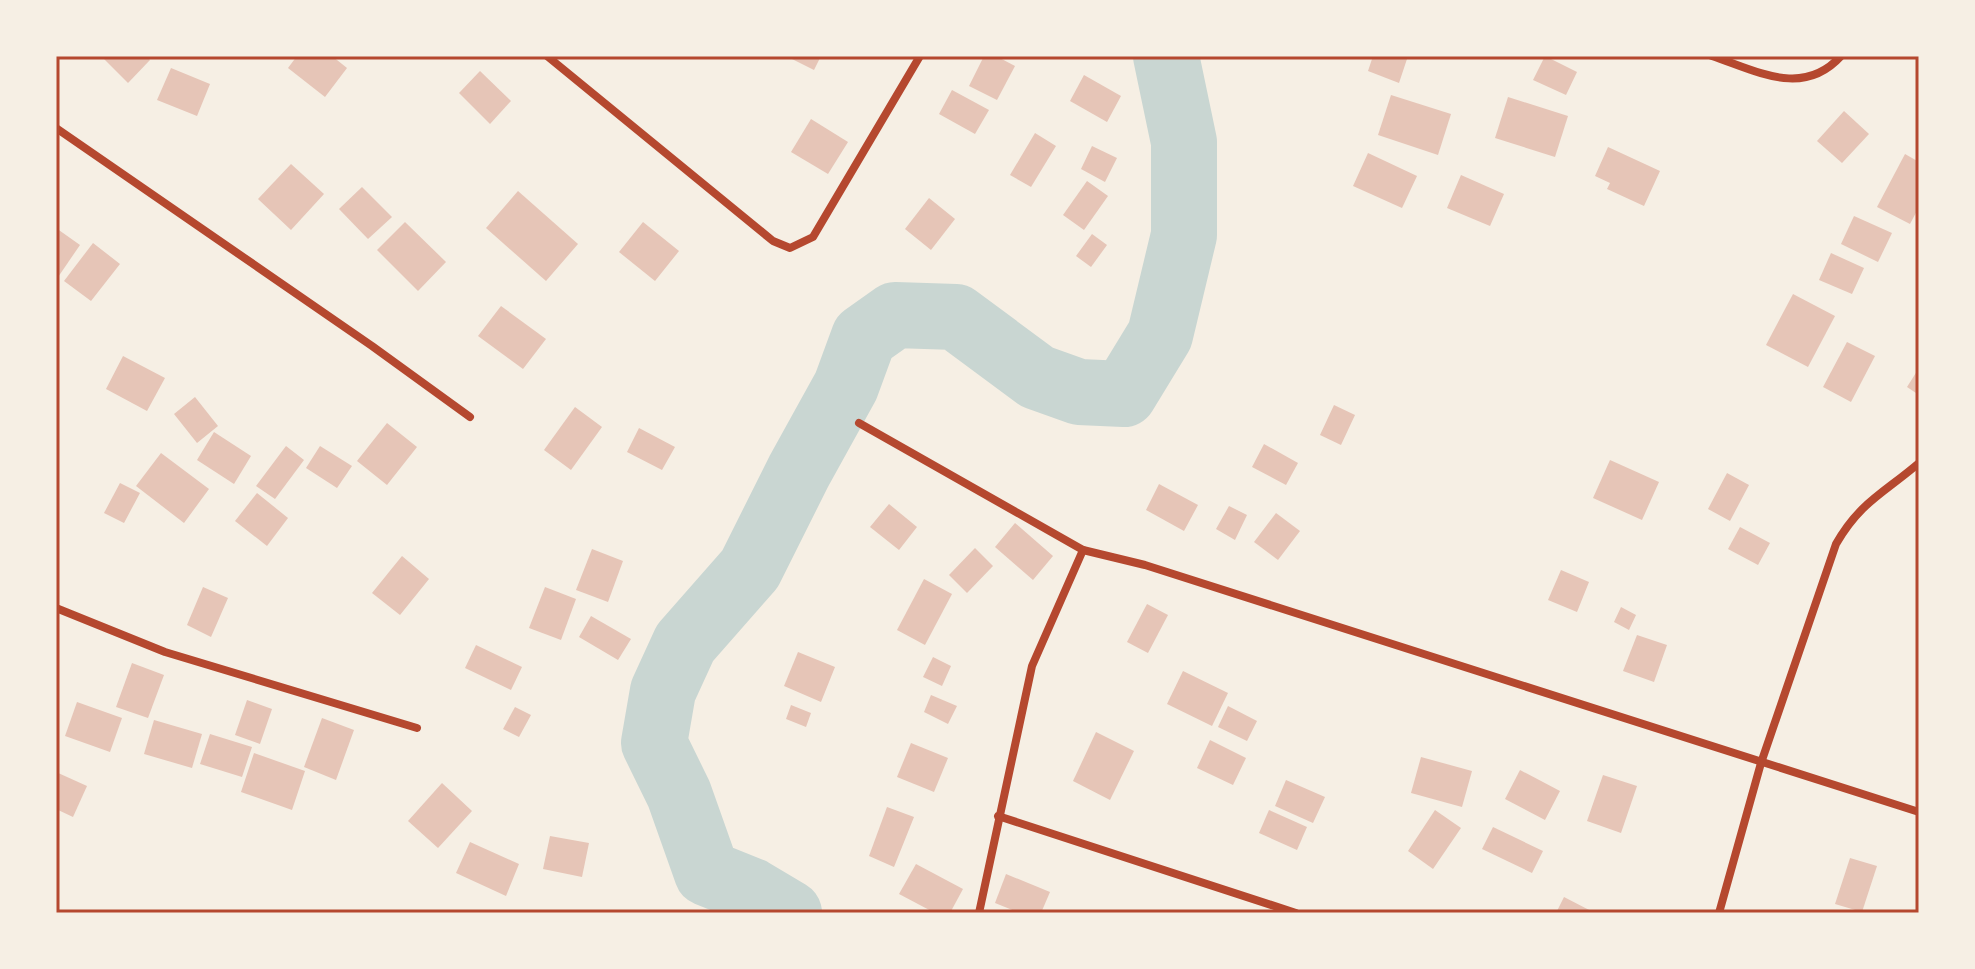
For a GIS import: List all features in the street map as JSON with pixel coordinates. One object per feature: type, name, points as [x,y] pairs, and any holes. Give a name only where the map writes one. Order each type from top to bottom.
[{"type":"street","points":[[547,56],[773,241],[790,248],[813,237],[920,56]]},
{"type":"street","points":[[1712,56],[1782,79],[1808,79],[1823,72],[1841,56]]},
{"type":"street","points":[[56,128],[470,417]]},
{"type":"street","points":[[859,423],[1083,550],[1145,565],[1919,812]]},
{"type":"street","points":[[1719,913],[1761,763],[1836,544],[1850,520],[1868,501],[1919,463]]},
{"type":"street","points":[[979,913],[1032,666],[1083,550]]},
{"type":"street","points":[[56,608],[165,652],[417,728]]},
{"type":"street","points":[[998,816],[1296,913]]},
{"type":"building","points":[[101,56],[147,56],[150,60],[128,83]]},
{"type":"building","points":[[297,56],[332,56],[347,68],[325,97],[288,68]]},
{"type":"building","points":[[786,56],[821,56],[814,70]]},
{"type":"building","points":[[984,56],[996,56],[1015,66],[997,100],[969,86]]},
{"type":"building","points":[[1373,56],[1408,56],[1399,83],[1368,71]]},
{"type":"building","points":[[1545,56],[1577,72],[1566,95],[1533,80]]},
{"type":"building","points":[[171,68],[210,84],[197,116],[157,100]]},
{"type":"building","points":[[480,71],[511,101],[490,124],[459,93]]},
{"type":"building","points":[[1084,75],[1121,96],[1107,122],[1070,101]]},
{"type":"building","points":[[952,90],[989,110],[975,134],[939,114]]},
{"type":"building","points":[[1391,95],[1451,114],[1438,155],[1378,135]]},
{"type":"building","points":[[1508,97],[1568,116],[1555,157],[1495,138]]},
{"type":"building","points":[[1844,111],[1869,134],[1842,163],[1817,141]]},
{"type":"building","points":[[811,119],[848,142],[828,174],[791,152]]},
{"type":"building","points":[[1035,133],[1056,146],[1031,187],[1010,175]]},
{"type":"building","points":[[1092,146],[1117,158],[1105,182],[1081,169]]},
{"type":"building","points":[[1608,147],[1660,171],[1644,206],[1607,189],[1610,183],[1595,176]]},
{"type":"building","points":[[1368,153],[1417,176],[1402,208],[1353,186]]},
{"type":"building","points":[[1905,154],[1919,162],[1919,207],[1910,224],[1877,207]]},
{"type":"building","points":[[291,164],[324,194],[291,230],[258,199]]},
{"type":"building","points":[[1461,175],[1504,194],[1490,226],[1447,208]]},
{"type":"building","points":[[1087,181],[1108,196],[1084,230],[1063,215]]},
{"type":"building","points":[[362,187],[392,217],[368,239],[339,209]]},
{"type":"building","points":[[518,191],[578,244],[546,281],[486,228]]},
{"type":"building","points":[[929,198],[955,219],[931,250],[905,229]]},
{"type":"building","points":[[1854,216],[1892,233],[1878,262],[1841,244]]},
{"type":"building","points":[[405,222],[446,262],[418,291],[377,250]]},
{"type":"building","points":[[643,222],[679,251],[655,281],[619,252]]},
{"type":"building","points":[[56,228],[80,245],[56,280]]},
{"type":"building","points":[[1092,234],[1107,245],[1091,267],[1076,256]]},
{"type":"building","points":[[93,243],[120,264],[91,301],[64,281]]},
{"type":"building","points":[[1831,253],[1864,268],[1852,294],[1819,280]]},
{"type":"building","points":[[1793,294],[1835,316],[1808,367],[1766,345]]},
{"type":"building","points":[[501,306],[546,339],[523,369],[478,336]]},
{"type":"building","points":[[1847,342],[1875,356],[1851,402],[1823,387]]},
{"type":"building","points":[[123,356],[165,378],[147,411],[106,389]]},
{"type":"building","points":[[1919,368],[1919,395],[1907,387]]},
{"type":"building","points":[[195,397],[218,426],[197,443],[174,414]]},
{"type":"building","points":[[1334,405],[1355,415],[1341,445],[1320,435]]},
{"type":"building","points":[[575,407],[602,427],[571,470],[544,450]]},
{"type":"building","points":[[387,423],[417,447],[387,485],[357,461]]},
{"type":"building","points":[[639,428],[675,447],[662,470],[627,452]]},
{"type":"building","points":[[214,432],[251,456],[234,484],[197,460]]},
{"type":"building","points":[[1264,444],[1298,463],[1286,485],[1252,467]]},
{"type":"building","points":[[286,446],[304,460],[275,499],[256,486]]},
{"type":"building","points":[[320,446],[352,466],[337,488],[306,468]]},
{"type":"building","points":[[161,453],[209,489],[184,523],[136,486]]},
{"type":"building","points":[[1610,460],[1659,482],[1642,520],[1593,498]]},
{"type":"building","points":[[1727,473],[1749,485],[1730,521],[1708,509]]},
{"type":"building","points":[[120,483],[140,493],[124,523],[104,513]]},
{"type":"building","points":[[1159,484],[1198,505],[1184,531],[1146,510]]},
{"type":"building","points":[[257,493],[288,518],[267,546],[235,521]]},
{"type":"building","points":[[889,504],[917,527],[899,550],[870,527]]},
{"type":"building","points":[[1229,506],[1247,515],[1235,540],[1216,529]]},
{"type":"building","points":[[1276,513],[1300,531],[1278,560],[1254,542]]},
{"type":"building","points":[[1015,523],[1053,556],[1033,580],[995,547]]},
{"type":"building","points":[[1740,527],[1770,543],[1758,565],[1728,549]]},
{"type":"building","points":[[975,548],[993,566],[967,593],[949,575]]},
{"type":"building","points":[[592,549],[623,561],[608,602],[576,590]]},
{"type":"building","points":[[402,556],[429,579],[400,615],[372,593]]},
{"type":"building","points":[[1561,570],[1589,582],[1577,612],[1548,600]]},
{"type":"building","points":[[924,579],[952,594],[925,645],[897,630]]},
{"type":"building","points":[[203,587],[228,598],[211,637],[187,625]]},
{"type":"building","points":[[545,587],[576,599],[561,640],[529,628]]},
{"type":"building","points":[[1147,604],[1168,615],[1148,653],[1127,642]]},
{"type":"building","points":[[1621,607],[1636,615],[1629,630],[1614,622]]},
{"type":"building","points":[[591,616],[631,639],[618,660],[579,637]]},
{"type":"building","points":[[1637,635],[1667,645],[1654,682],[1623,671]]},
{"type":"building","points":[[476,645],[522,667],[511,690],[465,668]]},
{"type":"building","points":[[798,652],[835,667],[821,702],[784,686]]},
{"type":"building","points":[[933,657],[951,666],[942,686],[923,677]]},
{"type":"building","points":[[132,663],[164,675],[148,718],[116,707]]},
{"type":"building","points":[[1183,671],[1228,693],[1212,726],[1167,704]]},
{"type":"building","points":[[931,695],[957,706],[948,724],[924,712]]},
{"type":"building","points":[[247,700],[272,709],[260,744],[235,735]]},
{"type":"building","points":[[77,702],[122,718],[110,752],[65,736]]},
{"type":"building","points":[[791,705],[811,713],[806,727],[786,719]]},
{"type":"building","points":[[1228,706],[1257,721],[1247,741],[1218,727]]},
{"type":"building","points":[[515,707],[531,715],[519,737],[503,729]]},
{"type":"building","points":[[322,718],[354,730],[336,780],[304,767]]},
{"type":"building","points":[[154,720],[202,734],[192,768],[144,754]]},
{"type":"building","points":[[1096,732],[1134,751],[1110,800],[1073,781]]},
{"type":"building","points":[[210,734],[252,747],[242,777],[200,764]]},
{"type":"building","points":[[1210,740],[1246,758],[1233,785],[1197,768]]},
{"type":"building","points":[[911,743],[948,758],[934,792],[897,777]]},
{"type":"building","points":[[254,753],[305,771],[292,810],[241,792]]},
{"type":"building","points":[[1421,757],[1472,771],[1462,807],[1411,793]]},
{"type":"building","points":[[1520,770],[1560,791],[1545,820],[1505,799]]},
{"type":"building","points":[[56,772],[87,786],[73,817],[56,809]]},
{"type":"building","points":[[1603,775],[1637,786],[1621,833],[1587,821]]},
{"type":"building","points":[[1286,780],[1325,797],[1313,823],[1275,806]]},
{"type":"building","points":[[442,783],[472,811],[438,848],[408,821]]},
{"type":"building","points":[[887,807],[914,817],[894,867],[869,856]]},
{"type":"building","points":[[1269,810],[1307,827],[1297,850],[1259,833]]},
{"type":"building","points":[[1435,810],[1461,828],[1433,869],[1408,851]]},
{"type":"building","points":[[1493,827],[1543,851],[1532,873],[1482,849]]},
{"type":"building","points":[[550,836],[589,843],[582,877],[543,869]]},
{"type":"building","points":[[470,842],[519,864],[506,896],[456,873]]},
{"type":"building","points":[[1850,858],[1877,866],[1862,912],[1835,904]]},
{"type":"building","points":[[916,864],[963,889],[950,913],[935,913],[899,894]]},
{"type":"building","points":[[1006,874],[1050,892],[1041,913],[1020,913],[995,903]]},
{"type":"building","points":[[1564,897],[1595,913],[1556,913]]},
{"type":"waterway","points":[[789,913],[752,891],[707,873],[679,794],[654,743],[663,691],[685,643],[750,569],[846,386],[864,337],[895,315],[956,317],[1037,377],[1079,392],[1124,394],[1160,335],[1184,235],[1184,142],[1166,56]]}]
